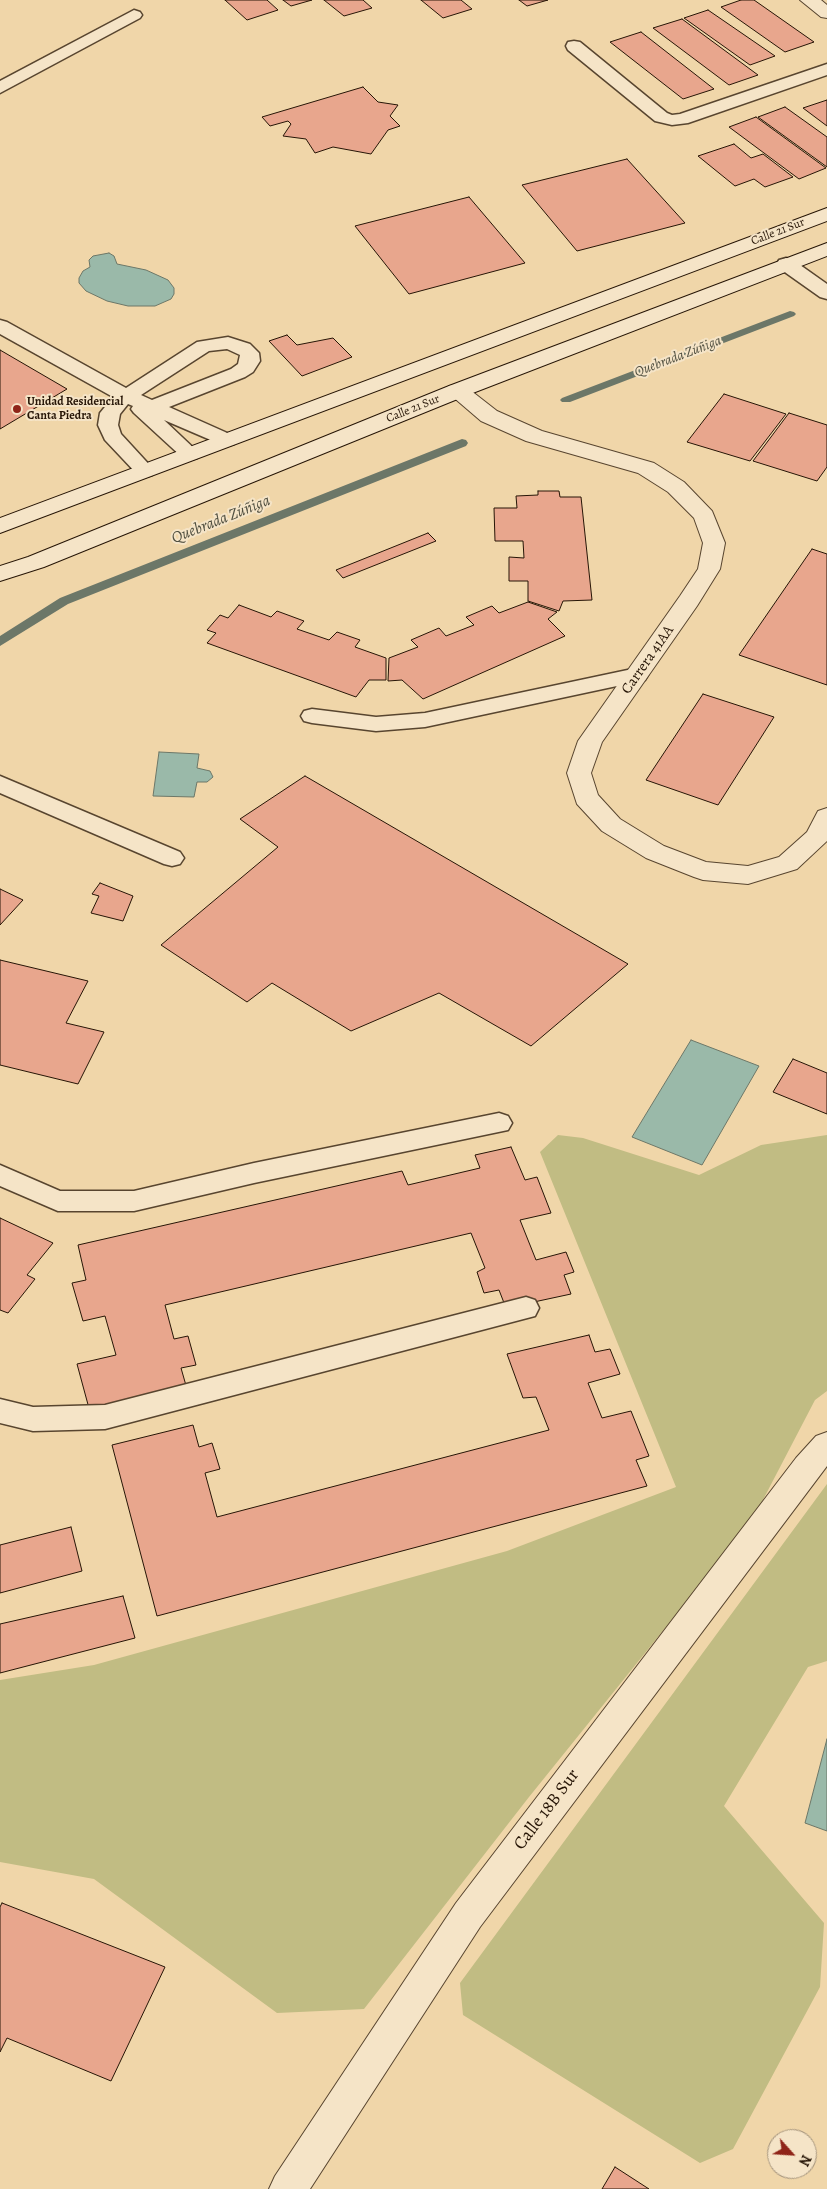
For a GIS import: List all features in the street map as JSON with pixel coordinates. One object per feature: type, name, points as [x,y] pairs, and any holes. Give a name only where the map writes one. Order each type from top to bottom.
[{"type":"street","points":[[809,0],[827,13]]},
{"type":"street","name":"Calle 21 Sur","points":[[0,526],[827,214]]},
{"type":"street","name":"Calle 21 Sur","points":[[0,574],[46,558],[457,391],[827,249]]},
{"type":"street","name":"Carrera 41AA","points":[[457,391],[489,416],[534,436],[646,468],[676,487],[704,516],[714,543],[709,569],[590,741],[578,773],[586,798],[611,825],[655,852],[703,871],[748,875],[788,863],[817,838],[827,817]]},
{"type":"street","name":"Calle 18B Sur","points":[[288,2189],[468,1914],[801,1475],[827,1445]]},
{"type":"lane","points":[[0,88],[134,15]]},
{"type":"lane","points":[[574,46],[660,117],[672,120],[682,119],[827,69]]},
{"type":"lane","points":[[786,264],[827,293]]},
{"type":"lane","points":[[0,326],[126,396],[227,440]]},
{"type":"lane","points":[[146,471],[112,436],[108,425],[110,413],[126,396],[204,346],[228,343],[243,348],[249,353],[250,361],[246,368],[238,373],[152,407]]},
{"type":"lane","points":[[126,396],[190,454]]},
{"type":"lane","points":[[312,716],[376,724],[425,720],[637,675]]},
{"type":"lane","points":[[0,784],[172,858]]},
{"type":"lane","points":[[0,1175],[58,1201],[134,1201],[254,1173],[499,1122]]},
{"type":"lane","points":[[0,1411],[33,1419],[105,1417],[526,1308]]},
{"type":"shaded area","points":[[109,253],[114,256],[117,264],[146,270],[168,280],[174,288],[174,294],[171,299],[155,306],[128,306],[107,301],[86,291],[79,283],[79,278],[83,271],[90,267],[89,260],[93,256]]},
{"type":"shaded area","points":[[159,752],[199,754],[197,768],[210,771],[213,777],[207,782],[197,782],[194,797],[153,796]]},
{"type":"shaded area","points":[[691,1040],[759,1066],[702,1165],[632,1137]]},
{"type":"shaded area","points":[[558,1135],[583,1138],[699,1175],[761,1145],[827,1135],[827,1391],[815,1400],[753,1519],[529,1797],[364,2009],[277,2013],[94,1879],[0,1862],[0,1680],[94,1665],[507,1551],[676,1487],[540,1152]]},
{"type":"shaded area","points":[[827,1484],[827,1661],[808,1667],[724,1806],[824,1923],[820,1987],[733,2149],[700,2163],[463,2015],[460,1983]]},
{"type":"shaded area","points":[[827,1739],[827,1831],[805,1823]]},
{"type":"building","points":[[225,0],[267,0],[278,10],[247,20]]},
{"type":"building","points":[[283,0],[312,0],[291,6]]},
{"type":"building","points":[[324,0],[363,0],[372,8],[344,16]]},
{"type":"building","points":[[421,0],[461,0],[472,9],[443,18]]},
{"type":"building","points":[[519,0],[548,0],[527,6]]},
{"type":"building","points":[[741,0],[754,0],[814,42],[785,52],[721,7]]},
{"type":"building","points":[[708,10],[775,56],[750,65],[684,18]]},
{"type":"building","points":[[682,19],[758,75],[729,85],[653,28]]},
{"type":"building","points":[[641,32],[714,89],[683,99],[610,42]]},
{"type":"building","points":[[363,87],[378,102],[398,105],[390,116],[400,126],[388,130],[371,154],[333,147],[315,153],[306,139],[283,136],[291,124],[288,121],[270,126],[262,117]]},
{"type":"building","points":[[827,100],[827,126],[803,108]]},
{"type":"building","points":[[785,107],[827,137],[827,167],[758,117]]},
{"type":"building","points":[[756,117],[826,168],[799,179],[729,127]]},
{"type":"building","points":[[734,144],[751,158],[763,154],[793,177],[765,187],[754,179],[735,186],[698,156]]},
{"type":"building","points":[[627,159],[685,223],[577,251],[522,185]]},
{"type":"building","points":[[469,197],[525,263],[409,294],[355,226]]},
{"type":"building","points":[[287,335],[297,345],[333,338],[352,357],[302,376],[269,341]]},
{"type":"building","name":"Unidad Residencial Canta Piedra","points":[[0,350],[67,389],[0,429]]},
{"type":"building","points":[[724,394],[786,414],[750,461],[687,442]]},
{"type":"building","points":[[789,413],[827,425],[827,467],[817,481],[753,461]]},
{"type":"building","points":[[538,491],[559,491],[560,497],[581,497],[592,600],[563,601],[559,611],[528,601],[528,581],[509,581],[509,557],[524,558],[523,541],[495,541],[494,508],[517,508],[516,496],[538,495]]},
{"type":"building","points":[[428,533],[436,541],[343,578],[336,570]]},
{"type":"building","points":[[812,549],[827,554],[827,685],[739,655]]},
{"type":"building","points":[[528,602],[557,612],[548,619],[565,636],[423,699],[402,680],[388,681],[389,658],[418,647],[411,640],[439,628],[446,636],[474,625],[466,617],[492,606],[499,613]]},
{"type":"building","points":[[239,605],[271,617],[277,611],[304,621],[297,629],[329,640],[337,632],[360,640],[355,647],[386,658],[386,680],[369,680],[356,697],[207,643],[216,633],[207,630],[220,615],[228,618]]},
{"type":"building","points":[[703,694],[774,717],[718,805],[646,780]]},
{"type":"building","points":[[305,776],[628,964],[531,1046],[439,993],[351,1031],[272,983],[247,1002],[161,945],[278,847],[240,819]]},
{"type":"building","points":[[100,883],[133,896],[123,921],[91,913],[99,896],[92,894]]},
{"type":"building","points":[[0,889],[23,900],[0,925]]},
{"type":"building","points":[[0,960],[88,981],[66,1023],[104,1032],[78,1084],[0,1065]]},
{"type":"building","points":[[793,1059],[827,1073],[827,1114],[773,1092]]},
{"type":"building","points":[[511,1147],[525,1180],[537,1177],[551,1213],[520,1220],[536,1260],[566,1252],[574,1272],[564,1275],[571,1294],[506,1308],[499,1290],[484,1293],[477,1272],[485,1268],[471,1233],[165,1305],[174,1339],[188,1336],[196,1365],[181,1368],[187,1389],[90,1412],[77,1364],[116,1355],[105,1316],[83,1321],[72,1283],[86,1280],[78,1245],[402,1171],[408,1185],[480,1168],[475,1155]]},
{"type":"building","points":[[0,1218],[53,1243],[27,1275],[35,1279],[8,1313],[0,1310]]},
{"type":"building","points":[[589,1335],[595,1352],[610,1349],[620,1374],[588,1383],[602,1418],[631,1411],[649,1456],[636,1460],[647,1486],[157,1616],[112,1445],[193,1425],[199,1447],[212,1443],[220,1469],[205,1473],[217,1517],[549,1430],[536,1397],[523,1398],[507,1354]]},
{"type":"building","points":[[71,1527],[82,1571],[0,1593],[0,1545]]},
{"type":"building","points":[[123,1596],[135,1638],[0,1673],[0,1624]]},
{"type":"building","points":[[2,1903],[165,1967],[111,2081],[7,2038],[0,2052],[0,1907]]},
{"type":"building","points":[[615,2167],[649,2189],[602,2189]]},
{"type":"waterway","name":"Quebrada Zúñiga","points":[[566,400],[790,314]]},
{"type":"waterway","name":"Quebrada Zúñiga","points":[[0,642],[64,601],[462,443]]},
{"type":"place","name":"Unidad Residencial Canta Piedra","points":[[17,409]]}]
